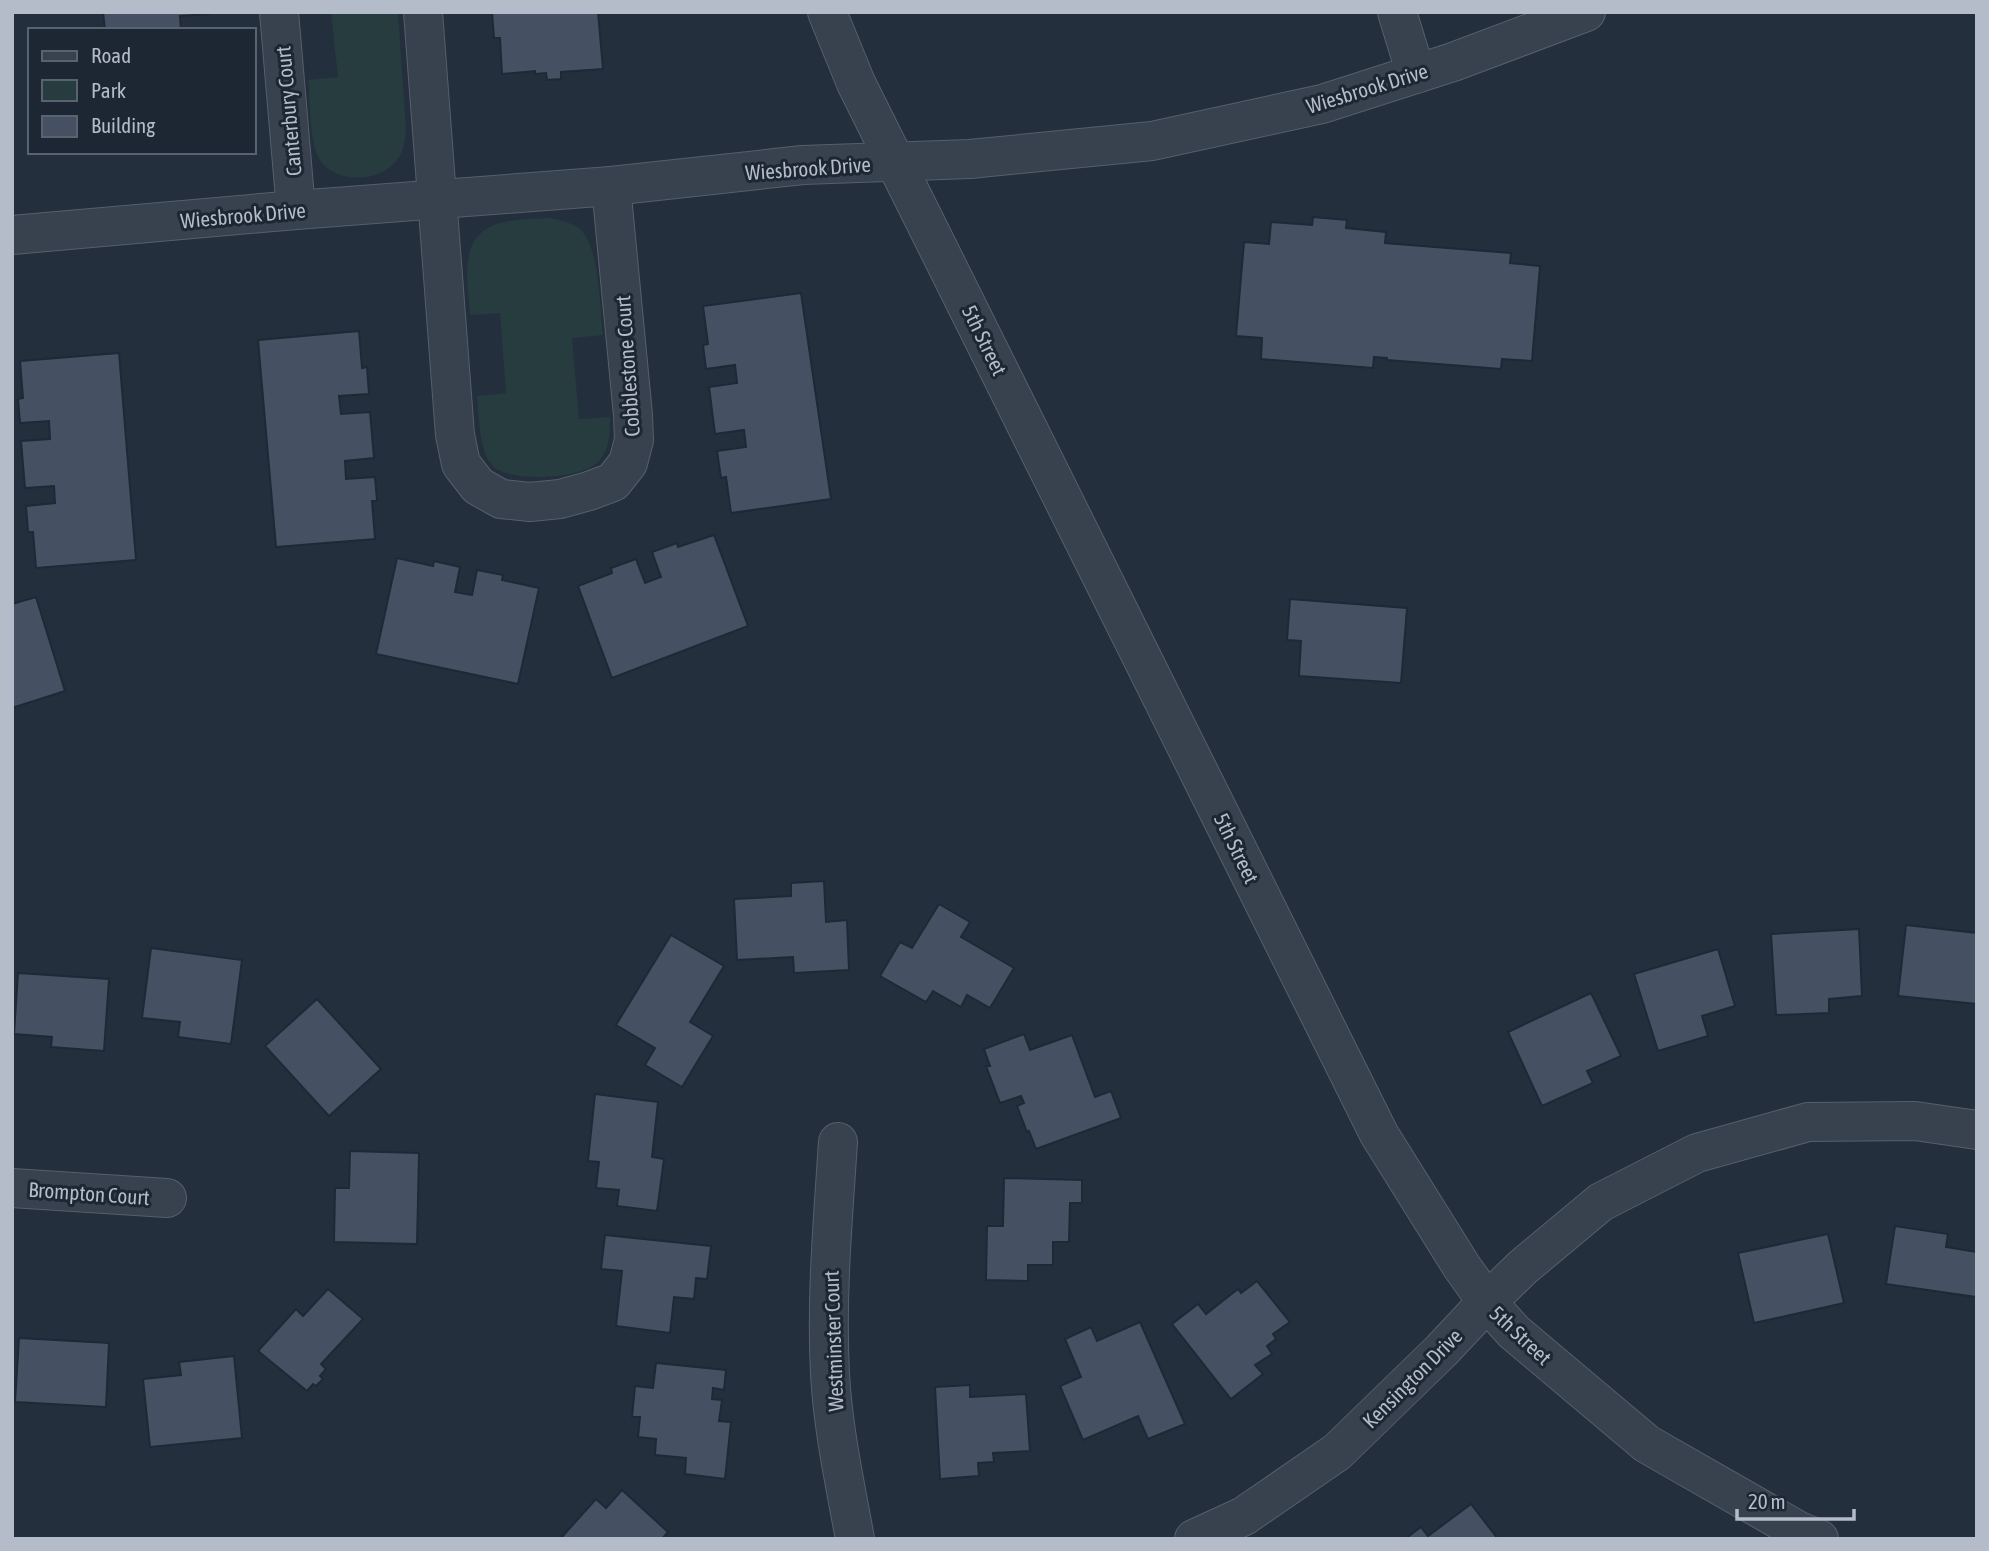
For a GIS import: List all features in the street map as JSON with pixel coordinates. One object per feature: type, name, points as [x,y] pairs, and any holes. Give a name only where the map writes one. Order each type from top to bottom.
[{"type":"street","name":"Canterbury Court","points":[[279,12],[296,210]]},
{"type":"street","points":[[423,12],[438,199]]},
{"type":"street","name":"5th Street","points":[[827,12],[856,83],[1379,1134],[1462,1267],[1487,1302],[1514,1332],[1647,1444],[1799,1531],[1819,1539]]},
{"type":"street","points":[[1397,12],[1416,74]]},
{"type":"street","name":"Wiesbrook Drive","points":[[12,235],[296,210],[611,187],[803,165],[970,159],[1152,141],[1322,104],[1416,74],[1586,12]]},
{"type":"street","name":"Cobblestone Court","points":[[438,199],[455,435],[461,464],[478,486],[501,499],[530,502],[560,499],[613,482],[628,463],[634,440],[611,187]]},
{"type":"street","name":"Kensington Drive","points":[[1194,1539],[1244,1516],[1337,1452],[1523,1267],[1601,1202],[1697,1153],[1808,1122],[1915,1121],[1977,1130]]},
{"type":"street","name":"Westminster Court","points":[[838,1142],[828,1299],[830,1376],[841,1464],[855,1539]]},
{"type":"street","name":"Brompton Court","points":[[12,1188],[167,1198]]},
{"type":"green space","points":[[331,12],[398,12],[405,141],[399,157],[389,168],[368,177],[356,178],[333,172],[324,165],[315,148],[308,80],[338,77]]},
{"type":"green space","points":[[549,218],[580,229],[592,249],[598,279],[603,335],[572,338],[579,419],[610,417],[609,436],[601,458],[588,468],[560,476],[527,477],[499,470],[491,464],[484,450],[477,396],[506,393],[500,313],[470,315],[468,259],[478,236],[489,228],[509,221]]},
{"type":"building","points":[[103,12],[209,12],[180,16],[181,28],[105,28]]},
{"type":"building","points":[[492,12],[598,12],[603,69],[561,72],[561,79],[547,80],[546,73],[535,74],[535,71],[502,74],[500,38],[494,38]]},
{"type":"building","points":[[1313,217],[1347,220],[1346,228],[1386,232],[1385,243],[1511,253],[1510,263],[1540,266],[1532,361],[1502,359],[1501,369],[1374,357],[1373,368],[1261,359],[1262,338],[1236,336],[1244,242],[1269,244],[1271,222],[1312,225]]},
{"type":"building","points":[[801,293],[831,499],[731,513],[726,477],[721,478],[717,451],[746,447],[744,430],[715,434],[709,387],[737,383],[735,365],[706,369],[703,345],[708,344],[703,306]]},
{"type":"building","points":[[359,331],[362,368],[367,367],[369,394],[339,396],[341,414],[370,412],[374,458],[345,461],[346,479],[375,477],[377,501],[372,501],[375,539],[276,547],[258,340]]},
{"type":"building","points":[[119,353],[136,560],[36,568],[33,532],[28,532],[26,506],[55,503],[54,486],[25,488],[21,441],[50,439],[49,421],[20,423],[18,399],[23,398],[20,361]]},
{"type":"building","points":[[714,535],[748,626],[612,678],[578,586],[612,573],[611,568],[636,559],[645,583],[661,577],[652,552]]},
{"type":"building","points":[[397,558],[433,566],[434,561],[460,567],[455,592],[472,595],[477,570],[503,575],[502,580],[539,588],[518,684],[376,654]]},
{"type":"building","points":[[36,597],[65,691],[12,708],[12,604]]},
{"type":"building","points":[[1290,599],[1407,608],[1401,683],[1299,676],[1301,641],[1287,640]]},
{"type":"building","points":[[824,881],[826,922],[847,920],[849,970],[794,973],[793,957],[737,960],[734,899],[791,896],[791,883]]},
{"type":"building","points":[[939,904],[970,922],[961,937],[1014,968],[990,1008],[967,995],[961,1007],[933,991],[926,1002],[880,976],[900,942],[912,948]]},
{"type":"building","points":[[1906,925],[1977,933],[1977,1004],[1898,996]]},
{"type":"building","points":[[1859,929],[1862,996],[1829,999],[1829,1013],[1776,1015],[1771,934]]},
{"type":"building","points":[[671,935],[724,966],[690,1022],[713,1036],[682,1087],[645,1065],[655,1048],[616,1025]]},
{"type":"building","points":[[151,948],[242,960],[231,1044],[178,1037],[180,1022],[142,1018]]},
{"type":"building","points":[[1718,949],[1735,1006],[1702,1016],[1708,1036],[1658,1051],[1634,974]]},
{"type":"building","points":[[18,973],[109,979],[104,1051],[51,1047],[52,1037],[14,1034]]},
{"type":"building","points":[[1591,993],[1621,1056],[1587,1071],[1593,1083],[1542,1106],[1508,1032]]},
{"type":"building","points":[[317,999],[381,1069],[329,1116],[265,1046]]},
{"type":"building","points":[[1024,1034],[1030,1050],[1072,1035],[1095,1097],[1111,1091],[1121,1118],[1036,1149],[1017,1106],[1024,1103],[1021,1096],[1000,1103],[986,1066],[990,1066],[984,1049]]},
{"type":"building","points":[[595,1094],[658,1102],[652,1157],[664,1159],[657,1211],[617,1206],[619,1190],[596,1188],[599,1162],[588,1161]]},
{"type":"building","points":[[350,1151],[419,1153],[417,1244],[334,1242],[335,1188],[349,1188]]},
{"type":"building","points":[[1004,1178],[1082,1180],[1082,1203],[1070,1203],[1069,1242],[1053,1242],[1053,1265],[1028,1265],[1028,1281],[986,1280],[987,1226],[1003,1226]]},
{"type":"building","points":[[1895,1226],[1948,1234],[1946,1247],[1977,1252],[1976,1297],[1886,1284]]},
{"type":"building","points":[[1828,1234],[1844,1303],[1754,1323],[1738,1253]]},
{"type":"building","points":[[605,1235],[711,1246],[707,1279],[696,1278],[694,1299],[674,1297],[670,1333],[616,1326],[622,1271],[601,1269]]},
{"type":"building","points":[[1257,1281],[1290,1322],[1273,1334],[1276,1339],[1267,1346],[1272,1354],[1255,1365],[1263,1374],[1231,1399],[1172,1324],[1198,1304],[1206,1314],[1238,1289],[1241,1293]]},
{"type":"building","points":[[328,1289],[363,1319],[321,1364],[326,1369],[320,1376],[323,1379],[307,1391],[258,1351],[296,1309],[303,1316]]},
{"type":"building","points":[[1140,1322],[1185,1424],[1148,1439],[1138,1416],[1083,1440],[1060,1386],[1081,1377],[1065,1339],[1091,1327],[1097,1341]]},
{"type":"building","points":[[19,1338],[109,1343],[106,1407],[15,1402]]},
{"type":"building","points":[[234,1356],[242,1438],[150,1447],[143,1379],[181,1375],[179,1362]]},
{"type":"building","points":[[656,1363],[726,1370],[724,1390],[713,1388],[712,1399],[722,1400],[719,1421],[731,1422],[725,1479],[685,1474],[686,1458],[655,1455],[656,1439],[638,1437],[640,1417],[632,1417],[635,1386],[653,1388]]},
{"type":"building","points":[[970,1385],[970,1397],[1026,1394],[1030,1451],[993,1453],[994,1462],[978,1463],[979,1476],[940,1479],[935,1387]]},
{"type":"building","points":[[622,1490],[668,1532],[662,1539],[560,1539],[596,1499],[606,1508]]},
{"type":"building","points":[[1471,1504],[1498,1539],[1405,1539],[1421,1527],[1428,1536]]}]
